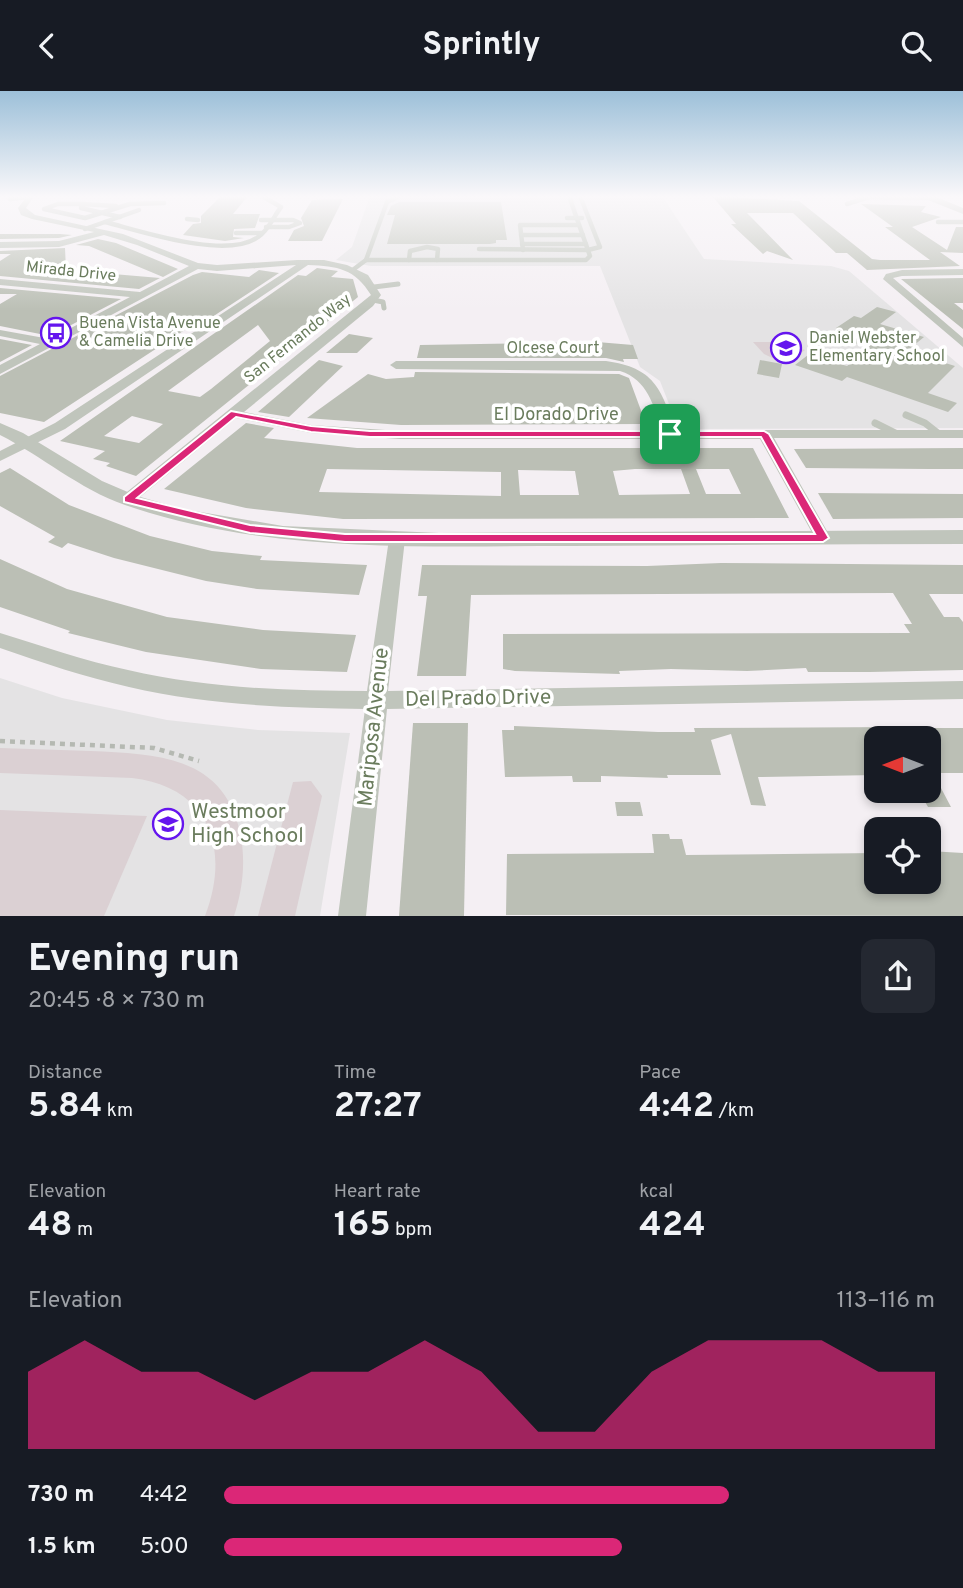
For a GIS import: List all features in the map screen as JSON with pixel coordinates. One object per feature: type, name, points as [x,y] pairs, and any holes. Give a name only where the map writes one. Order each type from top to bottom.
[{"type":"street","points":[[0,245],[59,244],[84,234]]},
{"type":"street","name":"San Fernando Way","points":[[121,234],[197,265],[306,263],[354,269],[366,275],[377,298],[346,327],[128,499]]},
{"type":"street","points":[[0,457],[29,443],[306,263]]},
{"type":"street","points":[[0,370],[197,265]]},
{"type":"street","points":[[963,272],[902,273],[889,276],[888,279],[963,344]]},
{"type":"street","name":"Mirada Drive","points":[[0,282],[139,295]]},
{"type":"street","points":[[0,333],[52,343]]},
{"type":"street","name":"Olcese Court","points":[[396,365],[606,365],[632,369],[649,381],[670,434]]},
{"type":"street","name":"El Dorado Drive","points":[[234,414],[311,429],[370,434],[963,434]]},
{"type":"street","points":[[0,428],[29,443],[69,471],[128,499],[250,529],[345,538],[397,539],[963,537]]},
{"type":"street","points":[[764,434],[823,538]]},
{"type":"street","name":"Mariposa Avenue","points":[[352,916],[377,700],[377,679],[397,539]]},
{"type":"street","name":"Del Prado Drive","points":[[0,640],[40,656],[77,666],[194,690],[312,700],[963,690]]},
{"type":"lane","points":[[150,234],[216,245],[251,242],[260,234]]},
{"type":"lane","points":[[354,269],[366,260],[375,234]]},
{"type":"lane","points":[[366,260],[584,260],[590,257],[582,234]]},
{"type":"lane","points":[[584,240],[591,234]]},
{"type":"lane","points":[[520,261],[521,235],[584,240],[600,247],[595,234]]},
{"type":"lane","points":[[479,249],[503,250],[597,239]]},
{"type":"lane","points":[[409,260],[410,251],[432,247],[438,249],[437,260]]},
{"type":"lane","points":[[503,250],[503,258]]},
{"type":"lane","points":[[377,298],[398,284]]},
{"type":"lane","points":[[906,415],[925,423],[939,434]]},
{"type":"lane","points":[[875,423],[897,434]]},
{"type":"path","points":[[0,741],[154,748],[199,761]]},
{"type":"shaded area","name":"Daniel Webster Elementary School","points":[[356,234],[688,234],[704,259],[831,266],[849,271],[963,368],[963,428],[691,429],[676,422],[660,381],[640,367],[600,266],[371,266],[336,260],[352,247]]},
{"type":"shaded area","points":[[753,342],[779,342],[805,350],[785,364],[764,354]]},
{"type":"shaded area","name":"Westmoor High School","points":[[0,678],[62,698],[167,720],[258,730],[350,733],[320,916],[0,916]]},
{"type":"shaded area","points":[[0,748],[139,754],[183,764],[202,773],[219,787],[231,807],[240,832],[243,874],[234,916],[205,916],[212,891],[214,845],[207,825],[196,808],[180,794],[158,784],[132,778],[0,773]]},
{"type":"shaded area","points":[[311,781],[322,796],[295,916],[258,916],[293,782]]},
{"type":"shaded area","points":[[0,810],[147,816],[104,916],[0,916]]},
{"type":"building","points":[[0,234],[72,235],[59,238],[0,239]]},
{"type":"building","points":[[233,234],[233,237],[244,238],[225,241],[183,235]]},
{"type":"building","points":[[292,234],[325,234],[322,241],[288,241]]},
{"type":"building","points":[[390,234],[506,234],[507,240],[496,240],[496,243],[490,244],[387,244]]},
{"type":"building","points":[[742,234],[768,234],[793,260],[767,251],[763,254]]},
{"type":"building","points":[[816,234],[841,234],[872,259],[930,260],[895,234],[923,234],[947,250],[953,234],[963,234],[963,253],[940,252],[960,266],[867,270],[847,253],[836,253]]},
{"type":"building","points":[[98,239],[116,243],[178,269],[163,277],[89,246],[76,245]]},
{"type":"building","points":[[65,248],[66,270],[160,278],[139,289],[0,276],[0,261],[11,254],[0,254],[0,251]]},
{"type":"building","points":[[317,268],[338,271],[331,277],[353,279],[358,297],[136,476],[106,466],[110,463],[93,459],[105,451],[60,441],[298,275],[306,276]],"holes":[[[258,325],[270,341],[211,389],[200,397],[168,391]],[[132,416],[163,424],[139,443],[104,436]]]},
{"type":"building","points":[[259,270],[279,273],[203,323],[200,320],[44,422],[0,413],[0,376],[193,275],[202,272],[249,277]]},
{"type":"building","points":[[963,278],[963,303],[954,303],[963,310],[963,329],[901,279]]},
{"type":"building","points":[[0,288],[121,299],[50,336],[0,326],[0,304],[17,294],[0,294]]},
{"type":"building","points":[[877,307],[896,312],[880,324],[924,337],[907,351],[955,366],[928,393],[957,403],[948,412],[847,377],[842,381],[795,365],[808,355],[847,366],[870,348],[833,336],[842,330],[836,328],[854,316],[861,318]]},
{"type":"building","points":[[349,334],[373,338],[357,353],[326,353]]},
{"type":"building","points":[[0,339],[32,345],[0,362]]},
{"type":"building","points":[[597,342],[633,345],[638,359],[623,359],[624,362],[606,358],[417,358],[420,345]]},
{"type":"building","points":[[319,360],[343,366],[289,417],[258,412]]},
{"type":"building","points":[[760,360],[782,364],[779,378],[757,374]]},
{"type":"building","points":[[415,372],[619,374],[629,378],[646,424],[401,425],[307,418],[368,374],[386,379],[414,377]]},
{"type":"building","points":[[246,423],[274,428],[264,438],[357,448],[753,448],[789,518],[343,519],[246,508],[164,489]],"holes":[[[327,469],[501,472],[501,496],[319,492]],[[681,469],[690,494],[619,495],[613,471]],[[696,469],[729,469],[741,494],[706,494]],[[518,470],[575,471],[579,495],[520,495]]]},
{"type":"building","points":[[963,448],[963,469],[806,468],[794,449]]},
{"type":"building","points":[[10,468],[69,505],[150,536],[212,551],[262,556],[260,560],[367,565],[359,595],[257,589],[206,581],[114,558],[68,543],[62,548],[48,542],[55,537],[0,506],[0,473]]},
{"type":"building","points":[[818,493],[963,494],[963,518],[833,519]]},
{"type":"building","points":[[0,559],[67,589],[167,617],[263,630],[356,635],[347,672],[261,669],[146,652],[68,633],[70,631],[0,607]]},
{"type":"building","points":[[721,563],[963,565],[963,594],[929,594],[944,617],[959,617],[963,622],[963,670],[808,672],[806,668],[747,671],[671,669],[619,671],[620,674],[515,671],[503,669],[503,634],[910,633],[904,624],[912,624],[893,593],[471,595],[466,676],[417,676],[427,596],[418,596],[422,565],[647,566]]},
{"type":"building","points":[[413,723],[468,723],[464,916],[399,916]]},
{"type":"building","points":[[514,726],[658,732],[695,732],[694,728],[864,727],[864,775],[758,777],[766,806],[751,805],[731,734],[711,740],[721,775],[667,775],[668,778],[601,776],[601,782],[573,782],[572,776],[505,777],[502,730],[514,730]]},
{"type":"building","points":[[942,728],[963,728],[963,773],[942,773]]},
{"type":"building","points":[[942,790],[951,807],[928,807],[926,803],[942,803]]},
{"type":"building","points":[[615,802],[640,802],[643,816],[617,816]]},
{"type":"building","points":[[652,834],[669,834],[670,839],[682,839],[686,855],[864,853],[864,894],[941,894],[941,852],[963,853],[963,916],[506,915],[507,854],[654,853]]},
{"type":"place","name":"Buena Vista Avenue & Camelia Drive","points":[[56,333]]},
{"type":"place","name":"Daniel Webster Elementary School","points":[[786,348]]},
{"type":"place","name":"Westmoor High School","points":[[168,824]]},
{"type":"route","points":[[234,414],[311,429],[370,434],[670,434],[764,434],[823,538],[345,538],[250,529],[168,512],[128,499],[234,414]]}]
